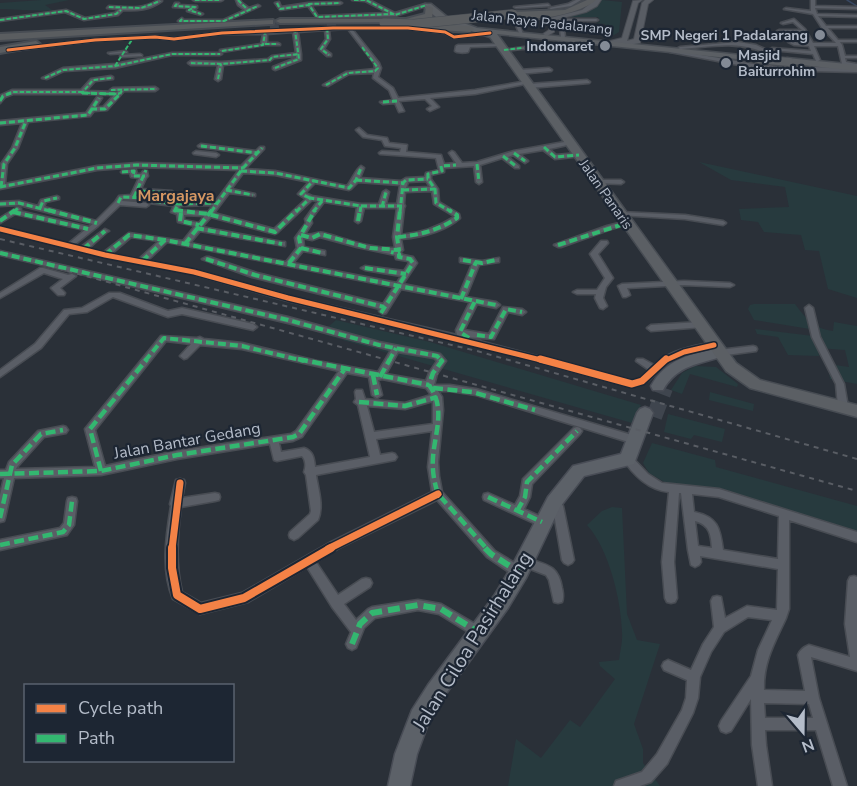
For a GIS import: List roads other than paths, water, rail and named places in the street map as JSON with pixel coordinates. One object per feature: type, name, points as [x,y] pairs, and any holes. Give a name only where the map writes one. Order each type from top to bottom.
[{"type":"highway","points":[[419,0],[439,18]]},
{"type":"highway","points":[[0,38],[201,29],[221,31],[344,21],[414,24],[566,10],[588,0]]},
{"type":"highway","points":[[515,14],[568,12],[582,8],[592,0]]},
{"type":"highway","points":[[406,25],[429,16],[431,12],[429,7]]},
{"type":"highway","points":[[275,28],[355,8],[406,25],[439,18]]},
{"type":"highway","points":[[355,8],[384,22]]},
{"type":"highway","points":[[422,18],[452,21]]},
{"type":"highway","name":"Jalan Raya Padalarang","points":[[452,21],[481,29],[547,34]]},
{"type":"highway","name":"Jalan Raya Padalarang","points":[[452,21],[470,29],[492,33],[563,38],[577,33],[617,44],[757,58]]},
{"type":"highway","points":[[337,24],[470,29]]},
{"type":"highway","points":[[0,38],[51,34],[327,26]]},
{"type":"highway","points":[[4,50],[52,42],[201,29]]},
{"type":"highway","points":[[0,31],[51,34]]},
{"type":"highway","name":"Jalan Panaris","points":[[492,33],[717,349],[739,375],[755,384],[850,409]]},
{"type":"highway","name":"Jalan Raya Padalarang","points":[[637,41],[641,45],[857,68]]},
{"type":"main road","points":[[547,34],[552,32],[553,19],[587,10],[596,5],[598,0]]},
{"type":"main road","points":[[637,41],[645,3],[650,0]]},
{"type":"main road","points":[[617,44],[625,39],[636,1]]},
{"type":"main road","points":[[552,26],[555,35],[563,38]]},
{"type":"main road","name":"Jalan Raya Padalarang","points":[[617,44],[637,41]]},
{"type":"main road","points":[[661,387],[692,360],[717,349]]},
{"type":"main road","points":[[628,459],[635,440],[643,435],[650,415]]},
{"type":"main road","name":"Jalan Ciloa Pasirhalang","points":[[399,786],[406,754],[420,718],[435,692],[522,567],[542,522],[554,502],[579,471],[628,459]]},
{"type":"street","points":[[182,0],[175,6],[184,14]]},
{"type":"street","points":[[173,1],[182,0]]},
{"type":"street","points":[[195,0],[220,0]]},
{"type":"street","points":[[214,0],[200,12],[189,10],[195,7],[184,14],[180,21],[218,19],[224,21],[258,6]]},
{"type":"street","points":[[239,0],[247,9]]},
{"type":"street","points":[[355,8],[366,0],[387,8],[393,14]]},
{"type":"street","points":[[521,33],[515,14],[548,6],[568,5],[579,0]]},
{"type":"street","points":[[109,7],[122,10],[152,6],[161,1]]},
{"type":"street","points":[[307,3],[317,17],[393,14],[429,7]]},
{"type":"street","points":[[277,4],[282,9],[307,3],[340,3]]},
{"type":"street","points":[[786,9],[852,4]]},
{"type":"street","points":[[524,11],[552,10],[548,6]]},
{"type":"street","points":[[814,7],[857,8]]},
{"type":"street","points":[[814,7],[857,16]]},
{"type":"street","points":[[814,7],[824,27],[838,43],[845,64],[857,68]]},
{"type":"street","points":[[0,20],[66,11],[84,19],[116,14],[122,10]]},
{"type":"street","points":[[786,19],[795,21],[805,32],[818,60]]},
{"type":"street","points":[[562,26],[597,23]]},
{"type":"street","points":[[275,28],[295,30],[327,26],[349,28],[406,25],[445,32],[454,37],[492,33]]},
{"type":"street","points":[[321,49],[328,39],[327,26]]},
{"type":"street","points":[[562,26],[577,33]]},
{"type":"street","points":[[562,26],[563,38]]},
{"type":"street","points":[[824,27],[857,27]]},
{"type":"street","points":[[275,28],[284,39]]},
{"type":"street","points":[[264,44],[275,28]]},
{"type":"street","points":[[349,28],[378,66],[375,71],[378,80],[391,89],[401,111]]},
{"type":"street","points":[[275,68],[299,59],[295,30]]},
{"type":"street","points":[[4,50],[133,38],[174,39],[221,31]]},
{"type":"street","points":[[779,31],[805,32]]},
{"type":"street","points":[[790,36],[791,43],[812,45],[857,41]]},
{"type":"street","points":[[115,66],[133,38]]},
{"type":"street","points":[[674,48],[738,43],[758,47],[768,54],[772,68]]},
{"type":"street","points":[[45,78],[63,70],[115,66],[172,54],[221,52],[264,44],[278,44]]},
{"type":"street","points":[[721,45],[721,50],[728,54]]},
{"type":"street","points":[[457,49],[457,51],[465,52],[467,47],[522,48]]},
{"type":"street","points":[[321,49],[336,51]]},
{"type":"street","points":[[321,49],[329,55]]},
{"type":"street","points":[[661,49],[772,68],[857,68]]},
{"type":"street","points":[[772,49],[814,53]]},
{"type":"street","points":[[110,53],[156,54]]},
{"type":"street","points":[[191,63],[252,63],[271,60],[273,57],[299,54]]},
{"type":"street","points":[[704,67],[705,57]]},
{"type":"street","points":[[842,57],[857,57]]},
{"type":"street","points":[[289,61],[302,66]]},
{"type":"street","points":[[218,79],[221,64]]},
{"type":"street","points":[[519,72],[549,70]]},
{"type":"street","points":[[326,85],[348,73],[375,71]]},
{"type":"street","points":[[83,90],[93,79],[111,78]]},
{"type":"street","points":[[383,102],[528,85],[587,82]]},
{"type":"street","points":[[0,101],[3,96],[14,92],[121,91],[155,88]]},
{"type":"street","points":[[91,109],[105,109],[121,91]]},
{"type":"street","points":[[426,97],[436,107],[430,109]]},
{"type":"street","points":[[0,123],[88,115],[99,98]]},
{"type":"street","points":[[26,121],[15,148],[4,164],[0,187],[97,168],[242,170],[275,173],[349,188],[356,180],[361,168]]},
{"type":"street","points":[[360,130],[365,136],[385,139],[387,145],[405,146],[402,154]]},
{"type":"street","points":[[441,166],[477,164],[514,153],[570,143]]},
{"type":"street","points":[[201,146],[257,154]]},
{"type":"street","points":[[544,147],[555,157],[579,155]]},
{"type":"street","points":[[196,153],[257,154]]},
{"type":"street","points":[[382,153],[439,156],[442,171],[428,174],[428,179],[435,189],[436,203],[457,215],[457,218],[443,228],[422,235],[398,237]]},
{"type":"street","points":[[452,153],[458,165]]},
{"type":"street","points":[[514,153],[525,161]]},
{"type":"street","points":[[185,244],[257,154]]},
{"type":"street","points":[[503,156],[517,167]]},
{"type":"street","points":[[477,164],[479,182]]},
{"type":"street","points":[[110,172],[134,171],[133,177],[146,170]]},
{"type":"street","points":[[136,194],[146,170]]},
{"type":"street","points":[[403,187],[417,180],[428,179]]},
{"type":"street","points":[[356,180],[417,190],[435,189]]},
{"type":"street","points":[[417,180],[417,190]]},
{"type":"street","points":[[313,181],[301,194],[322,201],[361,206],[402,206]]},
{"type":"street","points":[[598,182],[621,182]]},
{"type":"street","points":[[301,235],[313,238],[320,234],[382,249],[399,250],[398,237],[403,187]]},
{"type":"street","points":[[226,190],[253,195]]},
{"type":"street","points":[[382,207],[386,192]]},
{"type":"street","points":[[69,246],[96,224],[118,203],[121,197],[136,194],[172,193]]},
{"type":"street","points":[[136,194],[178,204],[218,203]]},
{"type":"street","points":[[39,208],[43,201],[57,198]]},
{"type":"street","points":[[252,256],[310,198]]},
{"type":"street","points":[[289,264],[301,248],[301,235],[309,223],[308,219],[322,201]]},
{"type":"street","points":[[118,203],[146,205]]},
{"type":"street","points":[[0,204],[39,208],[106,229],[83,249]]},
{"type":"street","points":[[178,204],[174,212],[208,214],[275,232]]},
{"type":"street","points":[[0,221],[23,205]]},
{"type":"street","points":[[358,221],[361,206]]},
{"type":"street","points":[[13,212],[88,229]]},
{"type":"street","points":[[181,213],[180,220],[198,226],[282,244]]},
{"type":"street","points":[[558,245],[609,227],[623,218],[685,217],[723,223]]},
{"type":"street","points":[[0,229],[105,255],[194,272],[288,298],[480,343],[632,384],[644,382],[667,359],[680,354],[717,349],[753,349]]},
{"type":"street","points":[[105,255],[129,235],[252,256],[496,306]]},
{"type":"street","points":[[142,261],[165,240]]},
{"type":"street","points":[[603,306],[599,298],[600,292],[609,278],[594,253],[604,243]]},
{"type":"street","points":[[301,248],[322,253]]},
{"type":"street","points":[[379,318],[413,261],[382,249]]},
{"type":"street","points":[[194,272],[213,250]]},
{"type":"street","points":[[0,255],[69,278]]},
{"type":"street","points":[[0,255],[127,281],[396,348],[437,356],[442,361],[433,372],[433,390],[440,414],[436,427],[433,462],[438,494],[491,554],[522,567],[552,571],[556,576],[558,598]]},
{"type":"street","points":[[206,259],[255,275],[384,308]]},
{"type":"street","points":[[463,260],[476,262],[496,260]]},
{"type":"street","points":[[461,298],[476,262]]},
{"type":"street","points":[[365,267],[406,274]]},
{"type":"street","points":[[0,296],[43,270]]},
{"type":"street","points":[[61,293],[55,288],[80,273]]},
{"type":"street","points":[[626,295],[621,286],[730,285]]},
{"type":"street","points":[[577,291],[600,292]]},
{"type":"street","points":[[0,374],[38,346],[67,312],[84,310],[117,295],[168,314],[182,311],[253,327]]},
{"type":"street","points":[[460,332],[475,301]]},
{"type":"street","points":[[809,308],[816,337],[850,409]]},
{"type":"street","points":[[460,332],[491,337],[504,309],[522,312]]},
{"type":"street","points":[[651,328],[700,324]]},
{"type":"street","points":[[460,332],[480,343]]},
{"type":"street","points":[[101,471],[90,429],[161,339],[200,340],[242,346],[433,390],[450,388],[476,392],[635,440]]},
{"type":"street","points":[[184,356],[200,340]]},
{"type":"street","points":[[377,395],[377,376],[396,348]]},
{"type":"street","points":[[640,361],[656,369]]},
{"type":"street","name":"Jalan Bantar Gedang","points":[[5,474],[101,471],[177,455],[274,441],[299,434],[344,370]]},
{"type":"street","points":[[376,460],[359,397],[411,406],[433,390]]},
{"type":"street","points":[[370,436],[436,427]]},
{"type":"street","points":[[0,518],[5,474],[41,434],[63,430]]},
{"type":"street","points":[[517,511],[525,497],[527,482],[577,431]]},
{"type":"street","points":[[274,441],[277,457],[307,453],[316,511],[314,517],[294,535]]},
{"type":"street","points":[[309,472],[392,457]]},
{"type":"street","points":[[628,459],[652,484],[718,494],[857,537]]},
{"type":"street","points":[[180,483],[172,525],[173,584],[177,595],[200,609],[244,597],[309,560],[438,494]]},
{"type":"street","points":[[671,598],[668,562],[674,489]]},
{"type":"street","points":[[686,490],[695,562]]},
{"type":"street","points":[[175,504],[215,497]]},
{"type":"street","points":[[488,497],[542,522]]},
{"type":"street","points":[[0,546],[63,532],[69,525],[72,501]]},
{"type":"street","points":[[554,502],[558,506],[568,560]]},
{"type":"street","points":[[765,786],[759,745],[758,679],[765,650],[783,609],[784,514]]},
{"type":"street","points":[[690,516],[707,518],[711,522],[718,554]]},
{"type":"street","points":[[693,550],[782,565]]},
{"type":"street","points":[[309,560],[356,630]]},
{"type":"street","points":[[854,581],[851,624],[857,660]]},
{"type":"street","points":[[336,603],[366,583]]},
{"type":"street","points":[[717,601],[720,628]]},
{"type":"street","points":[[352,644],[356,630],[372,613],[418,605],[441,609],[478,632]]},
{"type":"street","points":[[621,786],[646,777],[662,759],[687,712],[692,698],[694,677],[707,648],[720,628],[747,611],[781,616]]},
{"type":"street","points":[[840,786],[813,699],[804,655],[809,651],[857,665]]},
{"type":"street","points":[[668,666],[694,677]]},
{"type":"street","points":[[726,726],[758,679]]},
{"type":"street","points":[[759,696],[813,699]]},
{"type":"street","points":[[759,724],[821,724]]},
{"type":"waterway","points":[[847,0],[857,6]]},
{"type":"tunnel","points":[[327,25],[337,24]]},
{"type":"tunnel","points":[[270,28],[280,27]]},
{"type":"tunnel","points":[[654,417],[665,388]]},
{"type":"railway","points":[[0,239],[477,351],[857,459]]},
{"type":"railway","points":[[0,252],[857,491]]},
{"type":"place","name":"SMP Negeri 1 Padalarang","points":[[820,35]]},
{"type":"place","name":"Indomaret","points":[[605,46]]},
{"type":"place","name":"Masjid Baiturrohim","points":[[726,63]]},
{"type":"district","name":"Margajaya","points":[[176,195]]}]
